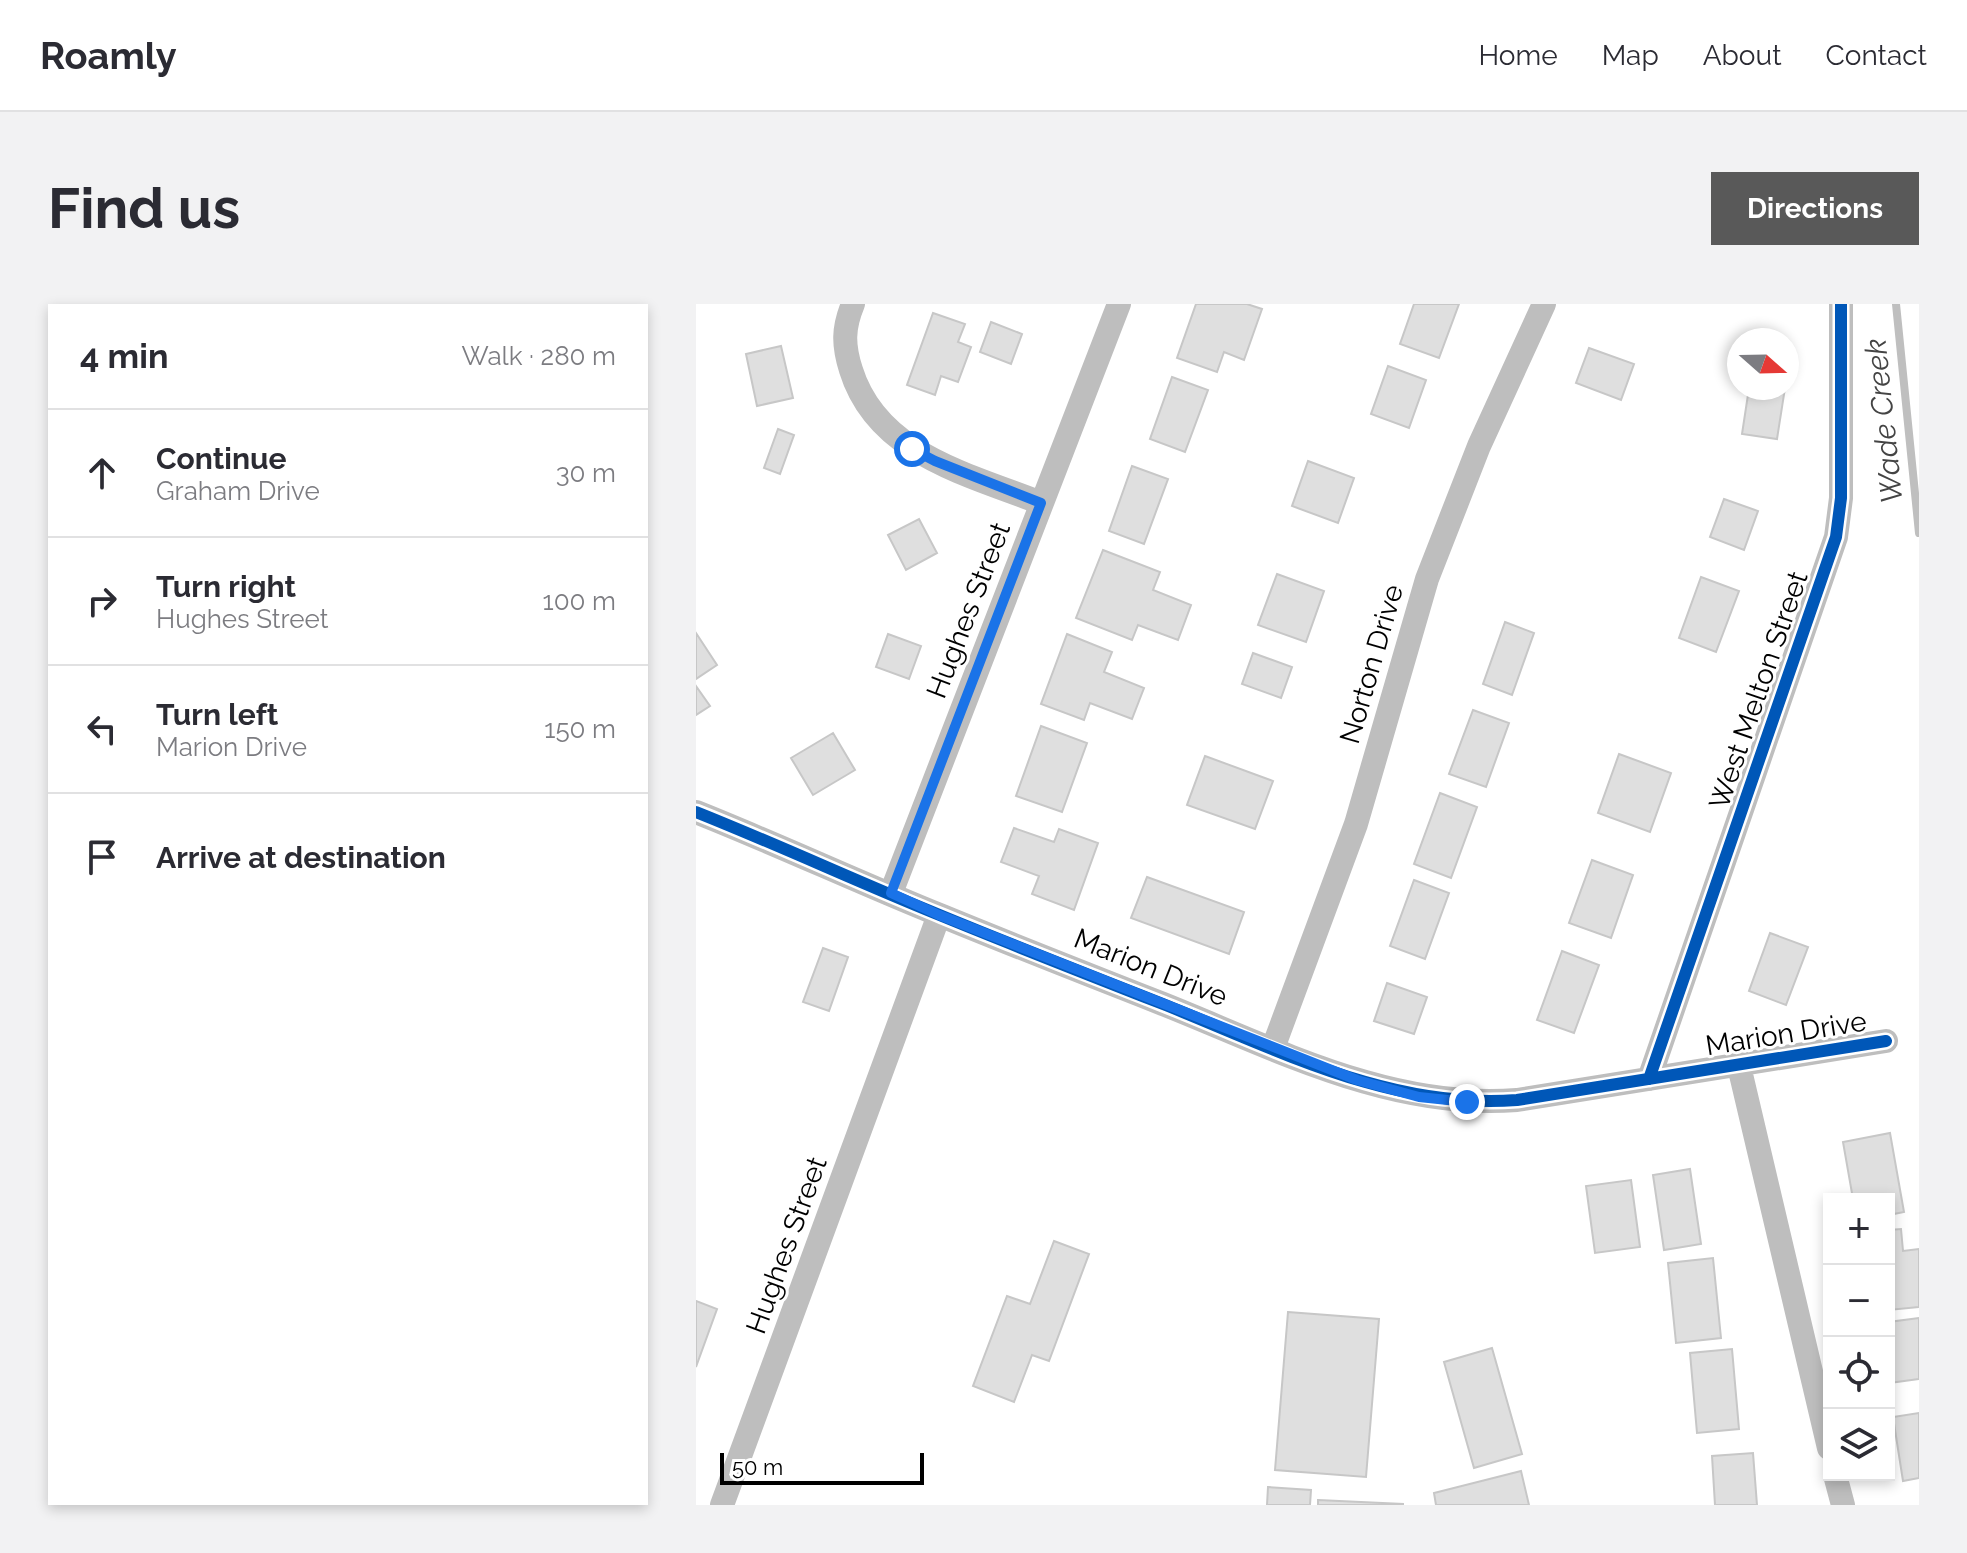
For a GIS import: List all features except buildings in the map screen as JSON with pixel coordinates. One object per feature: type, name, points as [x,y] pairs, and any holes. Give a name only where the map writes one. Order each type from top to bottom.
[{"type":"street","points":[[853,304],[845,326],[846,353],[861,394],[879,420],[900,441],[921,455],[1041,503]]},
{"type":"street","name":"Hughes Street","points":[[891,893],[1119,304]]},
{"type":"street","name":"Norton Drive","points":[[1273,1048],[1356,824],[1427,579],[1484,436],[1544,304]]},
{"type":"street","name":"West Melton Street","points":[[1649,1079],[1836,537],[1841,498],[1841,304]]},
{"type":"street","name":"Marion Drive","points":[[696,812],[939,915],[1273,1048],[1377,1086],[1442,1100],[1517,1100],[1886,1041]]},
{"type":"street","name":"Hughes Street","points":[[722,1505],[939,915]]},
{"type":"street","points":[[1739,1066],[1823,1423]]},
{"type":"street","points":[[1837,1481],[1843,1505]]},
{"type":"waterway","name":"Wade Creek","points":[[1896,304],[1919,533]]},
{"type":"cycle path","points":[[1649,1079],[1836,537],[1841,498],[1841,304]]},
{"type":"cycle path","points":[[696,812],[1291,1057],[1379,1086],[1424,1096],[1470,1101],[1517,1100],[1886,1041]]},
{"type":"route","points":[[912,449],[1041,503],[891,893],[939,915],[1357,1080],[1419,1097],[1467,1102]]}]
